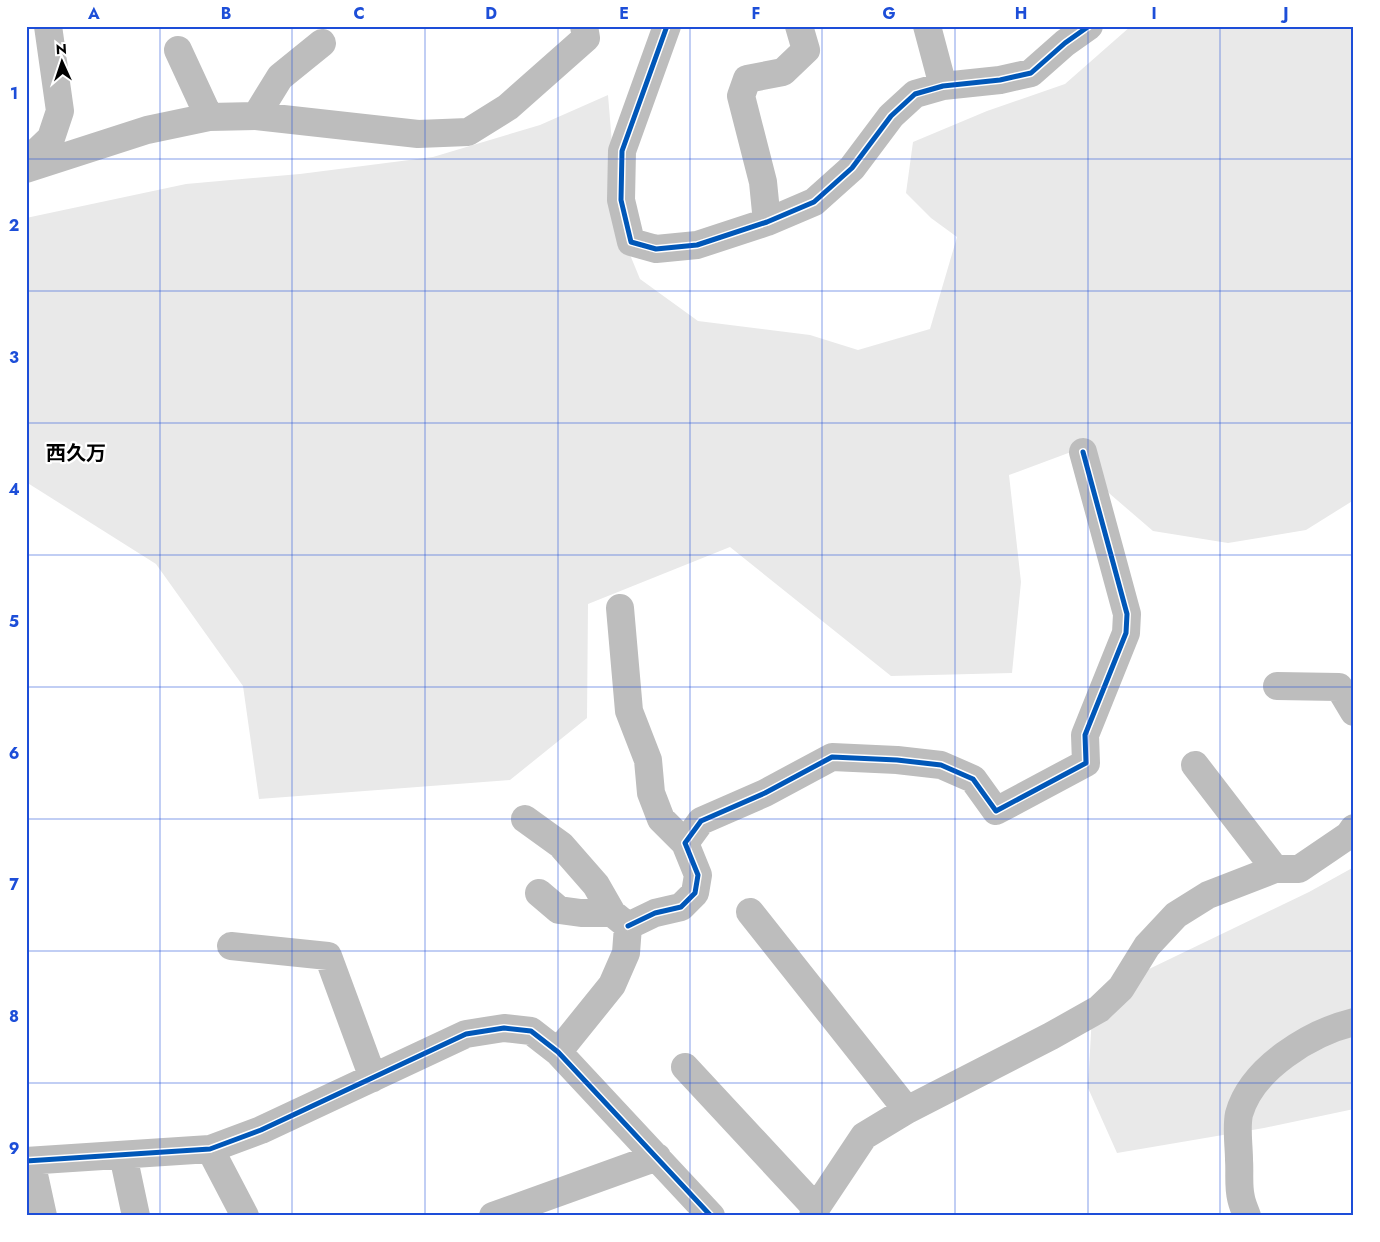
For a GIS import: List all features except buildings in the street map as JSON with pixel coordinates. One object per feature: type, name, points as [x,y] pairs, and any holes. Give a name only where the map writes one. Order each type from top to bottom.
[{"type":"street","points":[[26,162],[51,138],[60,110],[48,26]]},
{"type":"street","points":[[26,169],[147,130],[209,117],[256,116],[418,134],[468,132],[508,107],[564,59],[586,38],[584,26]]},
{"type":"street","points":[[667,26],[622,151],[622,200],[631,242],[656,249],[697,245],[767,222],[814,202],[852,168],[891,116],[915,94],[943,86],[1000,80],[1031,73],[1062,35],[1089,26]]},
{"type":"street","points":[[767,222],[763,182],[741,96],[748,79],[784,72],[806,50],[800,26]]},
{"type":"street","points":[[927,26],[943,86]]},
{"type":"street","points":[[256,116],[280,77],[322,43]]},
{"type":"street","points":[[178,50],[209,117]]},
{"type":"street","points":[[685,843],[701,821],[765,793],[832,757],[897,760],[941,765],[973,779],[996,811],[1086,762],[1085,735],[1126,633],[1127,614],[1083,452]]},
{"type":"street","points":[[539,893],[560,910],[620,920],[681,907],[694,893],[698,875],[685,843],[661,819],[651,793],[648,760],[629,711],[620,608]]},
{"type":"street","points":[[1277,686],[1339,687],[1354,712]]},
{"type":"street","points":[[1195,765],[1275,869]]},
{"type":"street","points":[[526,819],[561,845],[596,885],[620,920],[626,953],[612,985],[558,1052]]},
{"type":"street","points":[[685,1067],[815,1212],[864,1136],[907,1110],[1051,1036],[1099,1009],[1121,988],[1147,946],[1176,915],[1208,895],[1275,869],[1299,869],[1349,835],[1354,828]]},
{"type":"street","points":[[750,912],[907,1110]]},
{"type":"street","points":[[231,946],[328,956],[373,1078]]},
{"type":"street","points":[[1247,1216],[1241,1197],[1238,1127],[1239,1115],[1244,1102],[1268,1068],[1280,1058],[1307,1040],[1338,1026],[1354,1022]]},
{"type":"street","points":[[44,1216],[29,1161],[210,1149],[261,1130],[466,1034],[504,1028],[531,1031],[558,1052],[711,1216]]},
{"type":"street","points":[[210,1149],[245,1216]]},
{"type":"street","points":[[123,1155],[136,1216]]},
{"type":"street","points":[[493,1216],[657,1157]]},
{"type":"shaded area","points":[[1131,26],[1354,26],[1354,500],[1306,530],[1228,543],[1153,531],[1110,494],[1071,452],[1009,475],[1021,582],[1012,673],[891,676],[730,547],[588,604],[587,718],[510,780],[259,799],[243,686],[156,564],[26,482],[26,218],[186,184],[300,174],[433,157],[540,125],[608,95],[619,228],[640,279],[698,321],[810,335],[858,350],[930,329],[957,237],[931,218],[906,193],[913,142],[987,111],[1065,84]]},
{"type":"shaded area","points":[[1354,867],[1354,1109],[1264,1128],[1117,1153],[1088,1088],[1093,996],[1309,892]]},
{"type":"cycle path","points":[[667,26],[622,151],[621,200],[631,242],[656,249],[697,245],[767,222],[814,202],[852,168],[891,116],[915,94],[943,86],[1000,80],[1031,73],[1065,43],[1089,26]]},
{"type":"cycle path","points":[[628,926],[655,913],[681,907],[695,893],[698,875],[685,843],[701,821],[765,793],[832,757],[897,760],[941,765],[973,779],[996,811],[1086,763],[1085,735],[1126,633],[1127,614],[1083,452]]},
{"type":"cycle path","points":[[26,1161],[210,1149],[261,1130],[466,1034],[504,1028],[531,1031],[558,1052],[711,1216]]},
{"type":"district","name":"西久万","points":[[76,453]]}]
